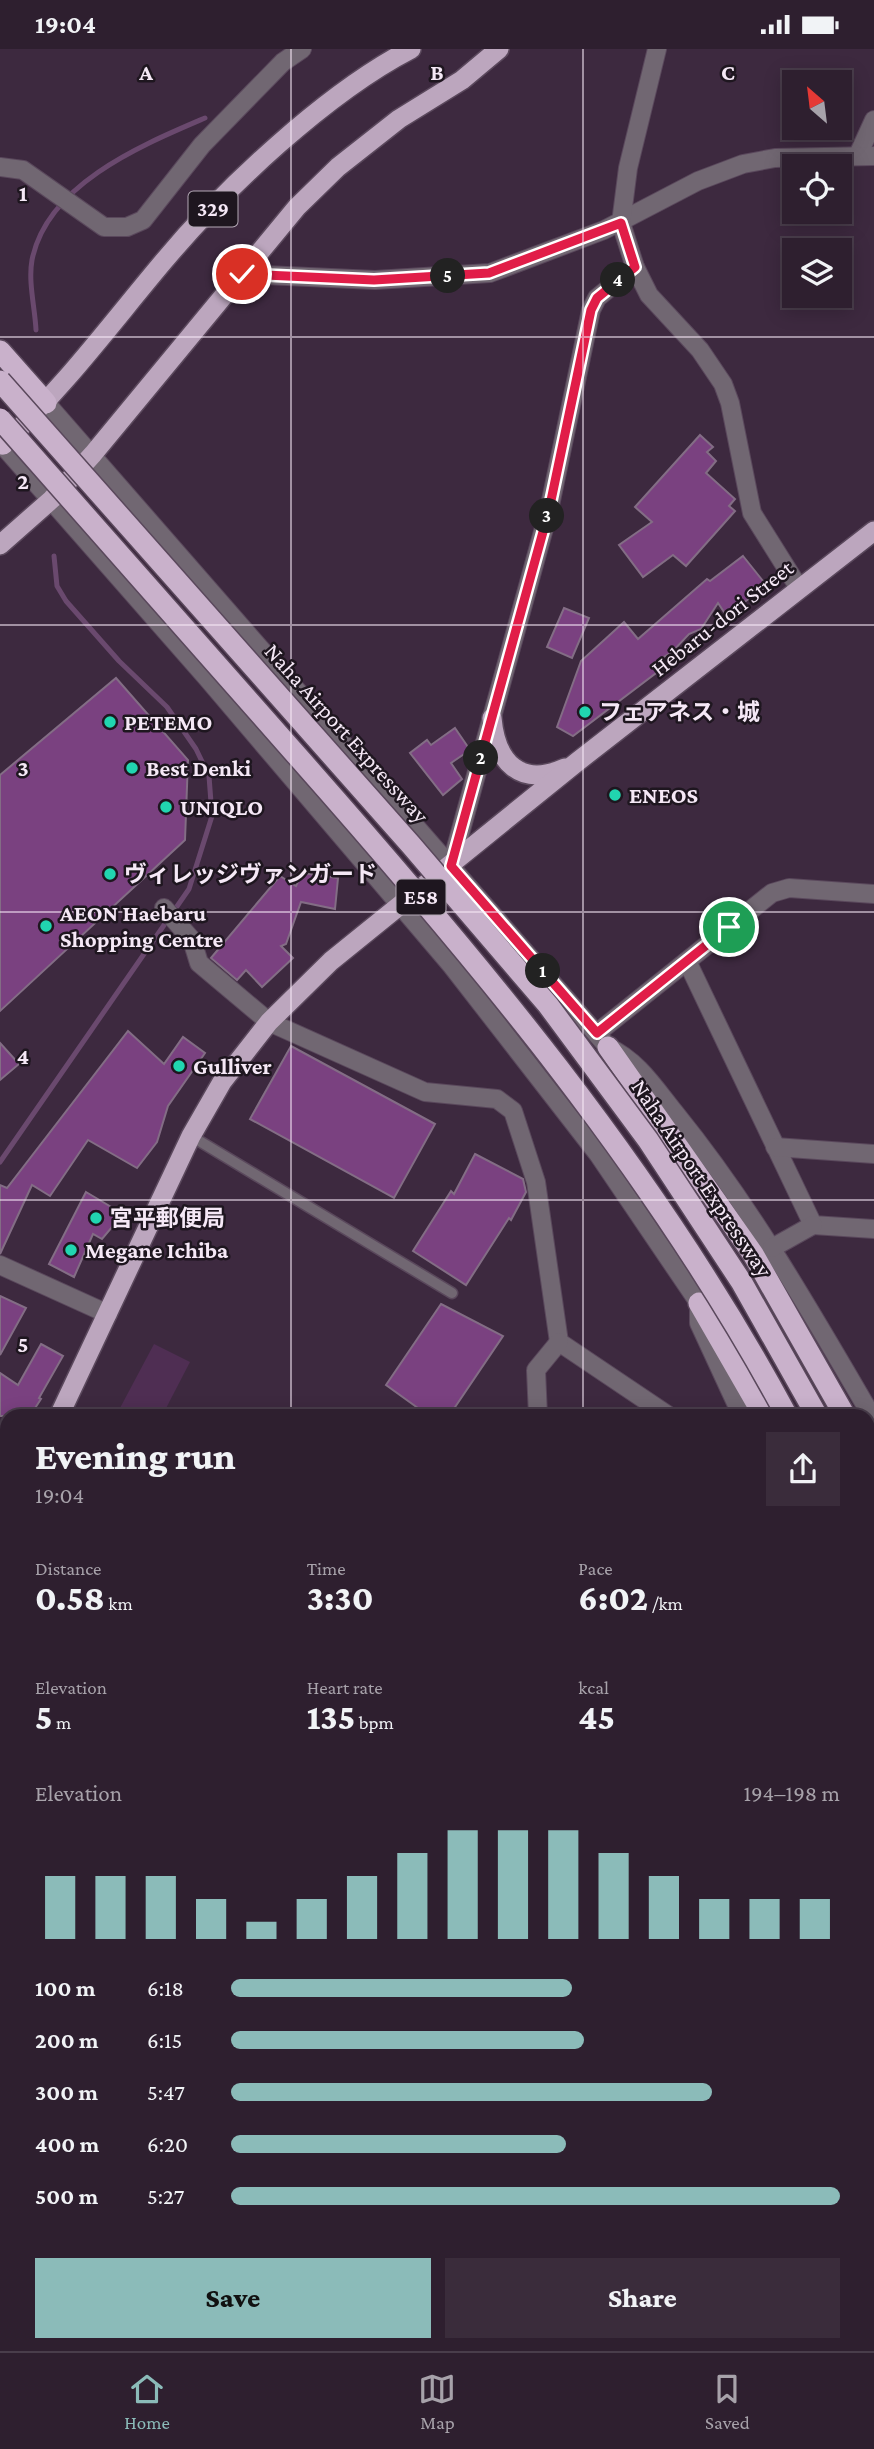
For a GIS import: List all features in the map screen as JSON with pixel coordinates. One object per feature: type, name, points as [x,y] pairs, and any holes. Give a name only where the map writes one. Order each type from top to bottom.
[{"type":"highway","name":"329","points":[[1,444],[75,372],[165,260],[257,164],[353,85],[411,49]]},
{"type":"highway","name":"329","points":[[0,545],[52,499],[93,454],[297,207],[338,167],[399,119],[462,80],[499,49]]},
{"type":"highway","points":[[0,351],[46,403]]},
{"type":"highway","name":"Naha Airport Expressway","points":[[0,381],[411,845],[548,1005],[648,1140],[728,1262],[813,1409]]},
{"type":"highway","name":"E58","points":[[0,419],[394,865],[531,1030],[670,1221],[784,1409]]},
{"type":"highway","name":"Hebaru-dori Street","points":[[62,1409],[191,1136],[222,1082],[269,1022],[331,961],[578,762],[874,531]]},
{"type":"highway","points":[[492,718],[494,741],[510,766],[526,774],[548,775],[578,762]]},
{"type":"highway","points":[[602,1040],[753,1254],[841,1409]]},
{"type":"highway","points":[[699,1303],[760,1409]]},
{"type":"street","points":[[0,167],[23,170],[104,227],[127,227],[143,220],[202,145],[283,62],[302,49]]},
{"type":"street","points":[[657,49],[628,168],[621,223],[635,267],[649,295],[700,350],[723,384],[730,403],[752,513],[799,588]]},
{"type":"street","points":[[242,274],[374,280],[489,273],[621,223],[698,181],[743,164],[775,158],[866,156],[874,120]]},
{"type":"street","points":[[451,866],[549,510],[591,310],[597,298],[635,267]]},
{"type":"street","points":[[0,339],[30,372],[29,384]]},
{"type":"street","points":[[46,403],[602,1040],[630,1057],[701,1145],[772,1248],[867,1409]]},
{"type":"street","points":[[1,444],[52,499],[402,905],[598,1154],[699,1303],[699,1323],[739,1409]]},
{"type":"street","points":[[602,1040],[687,961],[772,893],[789,888],[874,894]]},
{"type":"street","points":[[167,910],[192,940],[199,963],[269,1022],[425,1092],[497,1099],[513,1111],[536,1182],[559,1342],[536,1370],[537,1409]]},
{"type":"street","points":[[687,961],[813,1225]]},
{"type":"street","points":[[775,1147],[874,1154]]},
{"type":"street","points":[[772,1248],[813,1225],[874,1229]]},
{"type":"street","points":[[0,1265],[108,1314]]},
{"type":"street","points":[[559,1342],[659,1409]]},
{"type":"lane","points":[[191,1136],[452,1293]]},
{"type":"shaded area","points":[[154,1344],[190,1362],[166,1409],[120,1408]]},
{"type":"building","points":[[700,435],[713,447],[707,452],[716,461],[706,473],[735,499],[729,506],[735,511],[686,566],[673,555],[643,577],[619,545],[652,522],[635,507]]},
{"type":"building","points":[[743,556],[767,586],[726,615],[718,603],[701,629],[689,634],[672,652],[654,663],[660,670],[573,736],[557,727],[581,661],[624,622],[638,639],[707,579],[710,581]]},
{"type":"building","points":[[564,608],[589,618],[572,658],[547,647]]},
{"type":"building","name":"AEON Haebaru Shopping Centre","points":[[116,678],[188,760],[185,840],[0,1011],[0,775]]},
{"type":"building","points":[[455,728],[470,750],[451,763],[462,779],[443,795],[410,753],[427,740],[431,745]]},
{"type":"building","points":[[302,873],[338,878],[335,909],[301,902],[286,944],[281,946],[293,958],[262,987],[246,970],[237,980],[211,958],[280,876],[296,886]]},
{"type":"building","points":[[128,1031],[164,1064],[183,1037],[205,1053],[168,1106],[157,1142],[137,1168],[88,1140],[50,1196],[32,1185],[0,1254],[0,1185],[7,1188]]},
{"type":"building","points":[[0,1043],[19,1064],[0,1080]]},
{"type":"building","points":[[291,1046],[435,1124],[394,1198],[250,1119]]},
{"type":"building","points":[[475,1154],[523,1179],[526,1192],[511,1220],[509,1218],[466,1285],[413,1251],[451,1191],[454,1194]]},
{"type":"building","points":[[86,1192],[123,1214],[102,1239],[93,1234],[74,1277],[49,1264]]},
{"type":"building","points":[[0,1296],[26,1308],[0,1355]]},
{"type":"building","points":[[441,1304],[503,1336],[454,1409],[419,1409],[386,1385]]},
{"type":"building","points":[[41,1344],[63,1356],[35,1409],[0,1409],[0,1373],[18,1385]]},
{"type":"waterway","points":[[36,330],[31,286],[32,260],[41,233],[56,210],[100,171],[154,141],[205,118]]},
{"type":"waterway","points":[[0,1162],[189,889],[212,816],[209,776],[196,749],[167,707],[119,661],[66,601],[57,586],[54,556]]},
{"type":"place","name":"フェアネス・城","points":[[585,712]]},
{"type":"place","name":"PETEMO","points":[[110,722]]},
{"type":"place","name":"Best Denki","points":[[132,768]]},
{"type":"place","name":"ENEOS","points":[[615,795]]},
{"type":"place","name":"UNIQLO","points":[[166,807]]},
{"type":"place","name":"ヴィレッジヴァンガード","points":[[110,874]]},
{"type":"place","name":"AEON Haebaru Shopping Centre","points":[[46,926]]},
{"type":"place","name":"Gulliver","points":[[179,1066]]},
{"type":"place","name":"宮平郵便局","points":[[96,1218]]},
{"type":"place","name":"Megane Ichiba","points":[[71,1250]]},
{"type":"route","points":[[242,274],[374,280],[489,273],[621,223],[635,267],[597,298],[591,310],[549,510],[451,866],[597,1033],[729,927]]}]
